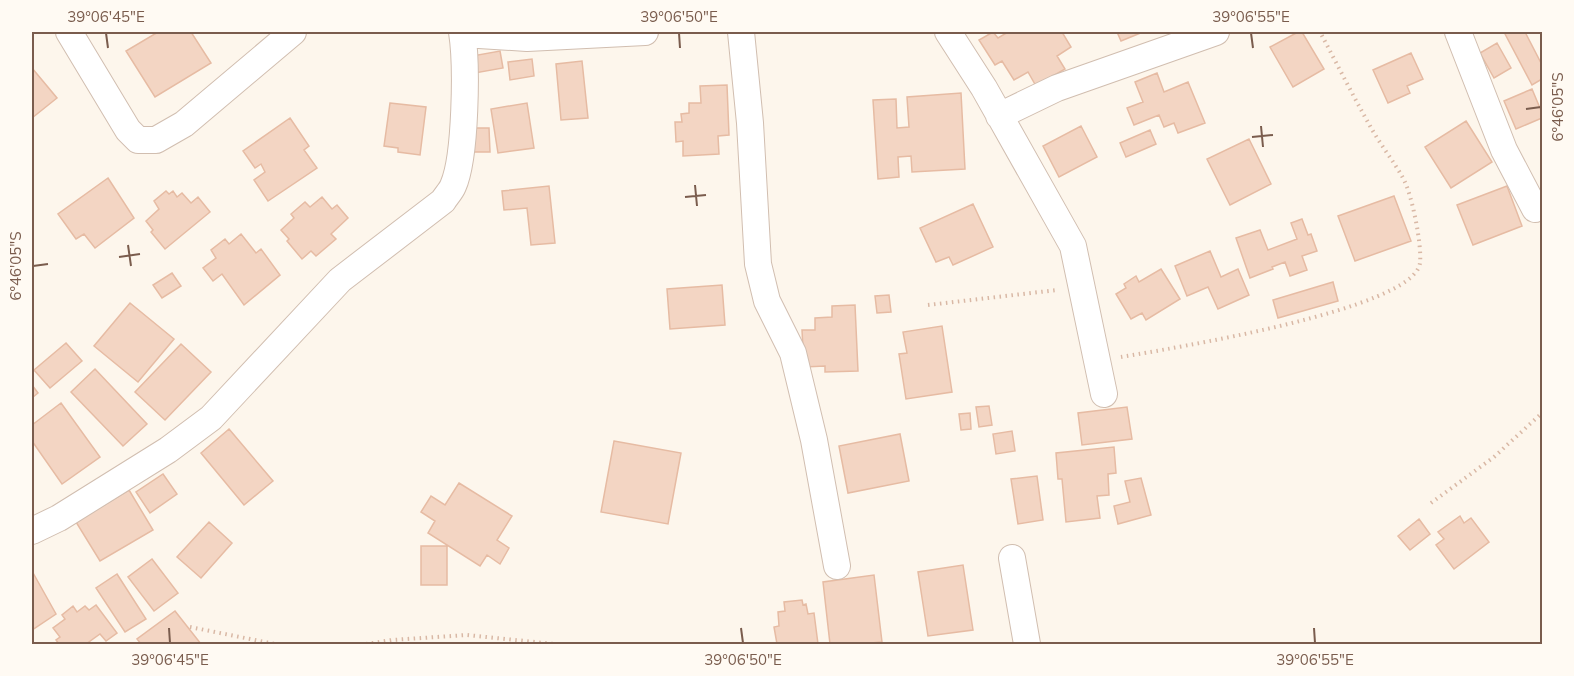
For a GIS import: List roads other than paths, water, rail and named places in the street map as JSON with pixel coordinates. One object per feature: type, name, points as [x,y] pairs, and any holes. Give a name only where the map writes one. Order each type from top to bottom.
[{"type":"street","points":[[69,32],[128,130],[138,140],[156,140],[184,124],[292,32]]},
{"type":"street","points":[[32,531],[59,518],[168,450],[211,418],[340,280],[443,201],[454,185],[460,160],[465,73],[462,33],[527,38],[645,32]]},
{"type":"street","points":[[741,32],[750,123],[758,264],[767,301],[793,352],[814,440],[837,566]]},
{"type":"street","points":[[948,32],[961,50],[1073,246],[1104,394]]},
{"type":"street","points":[[999,116],[1057,88],[1216,32]]},
{"type":"street","points":[[1458,32],[1504,150],[1534,209]]},
{"type":"street","points":[[1012,558],[1027,645]]}]
